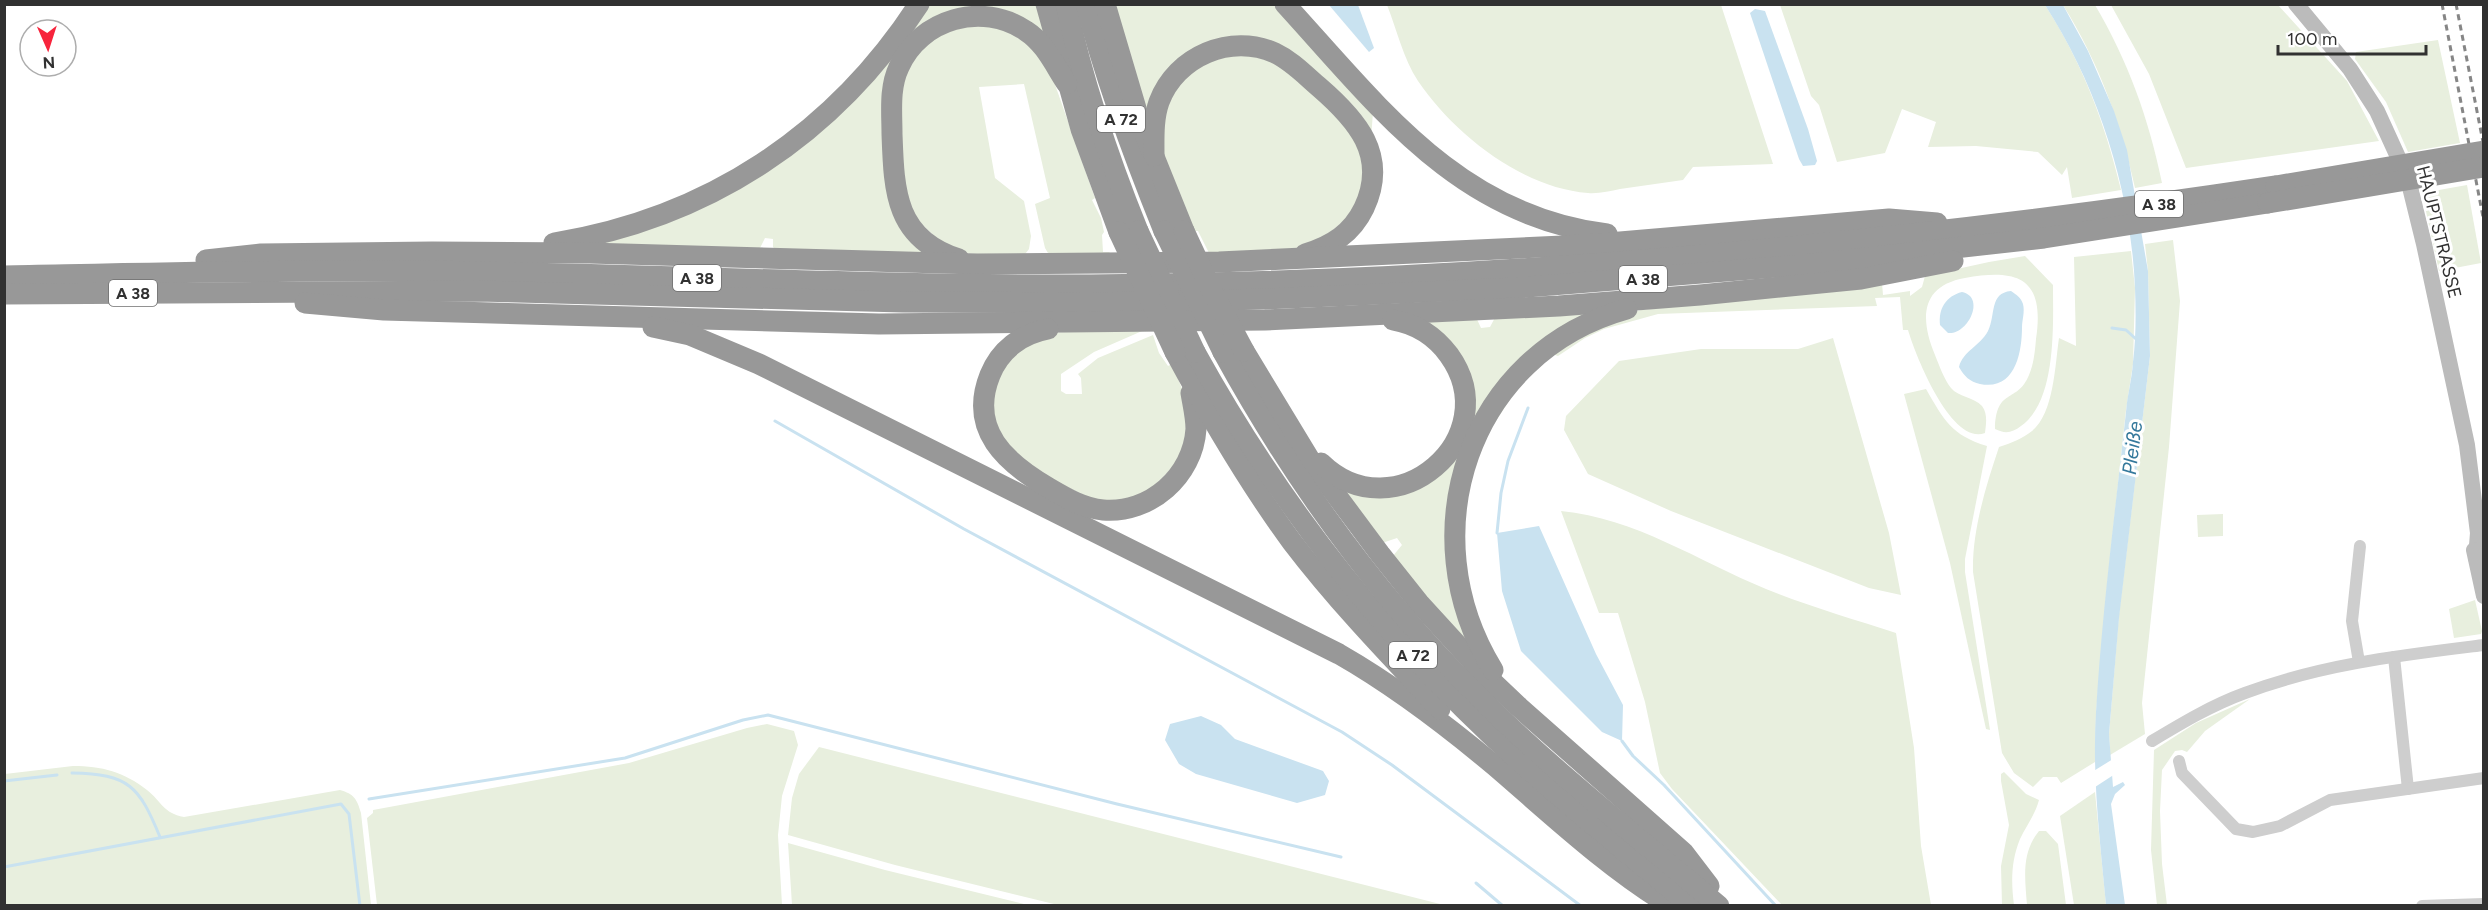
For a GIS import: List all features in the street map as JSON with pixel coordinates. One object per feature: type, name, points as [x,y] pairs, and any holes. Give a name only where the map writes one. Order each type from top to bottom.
[{"type":"highway","points":[[432,252],[527,246],[583,239],[647,222],[715,192],[771,158],[830,111],[870,70],[919,4]]},
{"type":"highway","points":[[1046,4],[1088,151],[1128,232]]},
{"type":"highway","name":"A 72","points":[[1066,4],[1087,90],[1120,188],[1128,232],[1185,352],[1292,509],[1387,627],[1491,735],[1691,906]]},
{"type":"highway","name":"A 72","points":[[1086,4],[1108,80],[1142,177],[1174,231],[1222,352],[1305,487],[1355,557],[1415,630],[1480,698],[1533,748],[1719,906]]},
{"type":"highway","points":[[1105,4],[1125,73],[1154,156],[1174,231],[1212,291],[1244,351],[1297,440],[1335,496],[1419,603],[1483,673],[1683,852],[1724,906]]},
{"type":"highway","points":[[1285,4],[1417,144],[1449,171],[1483,194],[1519,212],[1573,229],[1607,234],[1688,237]]},
{"type":"highway","points":[[977,264],[944,254],[927,243],[912,228],[900,209],[894,186],[892,103],[894,80],[902,60],[922,36],[940,24],[971,16],[994,17],[1016,25],[1035,38],[1043,46],[1067,84]]},
{"type":"highway","points":[[1154,156],[1155,123],[1160,101],[1176,74],[1192,60],[1222,47],[1243,45],[1263,49],[1291,63],[1336,101],[1359,127],[1368,147],[1372,180],[1362,211],[1345,235],[1318,250],[1281,261]]},
{"type":"highway","name":"A 38","points":[[4,294],[262,291],[564,292],[903,302],[1094,303],[1264,299],[1515,288],[1850,260],[2019,241],[2042,229],[2484,151]]},
{"type":"highway","name":"A 38","points":[[4,276],[481,272],[1008,284],[1254,281],[1516,269],[1650,260],[1972,228],[2042,229],[2484,167]]},
{"type":"highway","points":[[129,274],[194,262],[261,254],[589,253],[977,264],[1281,261],[1688,237],[1889,219],[1972,228]]},
{"type":"highway","points":[[262,291],[295,302],[354,308],[867,324],[1093,323],[1360,316],[1558,306],[1686,296],[1896,273],[1962,259],[2019,241]]},
{"type":"highway","points":[[1556,740],[1494,671],[1467,619],[1458,581],[1454,542],[1456,503],[1465,465],[1480,429],[1500,396],[1538,355],[1569,333],[1603,316],[1686,296]]},
{"type":"highway","points":[[546,313],[675,331],[707,341],[759,364],[1339,654],[1418,705],[1492,764],[1571,832],[1642,887],[1671,906]]},
{"type":"highway","points":[[1297,440],[1337,477],[1354,485],[1376,489],[1400,486],[1420,478],[1438,465],[1452,447],[1461,427],[1465,405],[1459,372],[1448,353],[1432,336],[1413,325],[1392,319],[1360,316]]},
{"type":"highway","points":[[1093,323],[1042,330],[1013,343],[993,368],[985,398],[988,429],[1005,457],[1034,479],[1069,499],[1095,509],[1127,508],[1157,496],[1174,482],[1191,453],[1196,419],[1186,373],[1185,352]]},
{"type":"highway","points":[[1186,373],[1237,461],[1293,542],[1384,650],[1492,764]]},
{"type":"main road","name":"HAUPTSTRASSE","points":[[2296,4],[2350,69],[2371,101],[2391,138],[2408,179],[2467,446],[2478,533],[2476,558],[2484,596]]},
{"type":"street","points":[[2359,662],[2352,621],[2360,546]]},
{"type":"street","points":[[2152,741],[2195,715],[2244,693],[2310,673],[2359,662],[2484,645]]},
{"type":"street","points":[[2394,657],[2408,789]]},
{"type":"street","points":[[2180,761],[2182,773],[2236,829],[2253,832],[2280,826],[2331,800],[2484,778]]},
{"type":"street","points":[[2422,906],[2484,904]]},
{"type":"green space","points":[[926,5],[1040,5],[1051,47],[1006,16],[910,40],[887,171],[937,258],[781,256],[773,247],[773,239],[765,238],[758,252],[577,248],[749,180]]},
{"type":"green space","points":[[1110,5],[1275,5],[1373,112],[1371,139],[1324,85],[1224,41],[1148,116]]},
{"type":"green space","points":[[1387,5],[1721,5],[1773,164],[1693,167],[1683,180],[1596,193],[1563,189],[1539,181],[1492,155],[1450,120],[1433,101],[1408,63]]},
{"type":"green space","points":[[1780,5],[2045,5],[2070,49],[2091,94],[2108,141],[2121,190],[2072,198],[2067,167],[2062,175],[2038,152],[1976,146],[1928,147],[1936,122],[1902,109],[1885,153],[1837,162],[1819,105],[1811,96]]},
{"type":"green space","points":[[2063,5],[2095,5],[2107,26],[2118,47],[2144,113],[2162,183],[2135,188],[2123,140],[2107,93],[2076,26]]},
{"type":"green space","points":[[2111,5],[2278,5],[2347,81],[2379,141],[2186,168],[2149,74]]},
{"type":"green space","points":[[986,22],[1029,42],[1052,76],[1095,198],[1092,200],[1101,218],[1104,232],[1102,235],[1103,252],[1109,252],[1113,257],[1051,258],[1045,248],[1035,204],[1050,198],[1024,84],[979,87],[995,178],[1024,201],[1031,236],[1029,249],[1022,258],[952,252],[905,209],[898,91],[921,44],[933,34]]},
{"type":"green space","points":[[2438,40],[2460,143],[2408,152],[2386,102],[2355,59],[2356,52]]},
{"type":"green space","points":[[1236,52],[1271,59],[1335,110],[1363,153],[1364,183],[1354,212],[1313,247],[1210,255],[1198,231],[1192,231],[1161,151],[1163,104],[1193,67]]},
{"type":"green space","points":[[2467,185],[2481,263],[2439,271],[2422,193]]},
{"type":"green space","points":[[2173,240],[2180,301],[2169,447],[2142,703],[2145,734],[2110,755],[2109,734],[2119,614],[2150,356],[2145,244]]},
{"type":"green space","points":[[2131,251],[2135,288],[2133,364],[2107,587],[2096,713],[2095,762],[2061,783],[2057,777],[2043,777],[2033,787],[2014,773],[2002,753],[1973,572],[1977,524],[1999,447],[2020,439],[2032,431],[2045,413],[2052,388],[2059,338],[2076,346],[2074,257]]},
{"type":"green space","points":[[2025,256],[2053,285],[2051,361],[2041,399],[2033,414],[2021,426],[2008,432],[1995,429],[1996,416],[2003,401],[2019,390],[2029,375],[2034,357],[2038,319],[2032,291],[2024,282],[2014,277],[1984,275],[1950,282],[1939,288],[1932,296],[1928,306],[1927,329],[1942,372],[1954,391],[1982,406],[1986,416],[1985,433],[1972,433],[1960,426],[1936,395],[1926,377],[1908,330],[1903,330],[1900,297],[1875,298],[1877,306],[1658,314],[1604,329],[1585,338],[1558,356],[1549,353],[1616,317],[1641,310],[1882,283],[1883,295],[1910,291],[1910,296],[1922,287],[1925,276]]},
{"type":"green space","points":[[1620,304],[1547,342],[1454,486],[1477,654],[1392,557],[1402,545],[1397,538],[1382,543],[1340,486],[1419,485],[1470,396],[1415,320],[1475,315],[1481,328],[1490,327],[1498,312]]},
{"type":"green space","points":[[1149,328],[1094,352],[1061,374],[1061,391],[1066,394],[1082,394],[1081,378],[1078,374],[1098,358],[1153,335],[1159,353],[1168,366],[1172,364],[1189,406],[1183,456],[1144,497],[1101,503],[1031,470],[1001,441],[990,404],[1004,361],[1046,333]]},
{"type":"green space","points":[[1833,338],[1889,533],[1901,595],[1869,588],[1671,511],[1588,474],[1564,430],[1566,416],[1619,361],[1701,349],[1798,349]]},
{"type":"green space","points":[[1926,389],[1950,425],[1965,437],[1987,446],[1965,559],[1965,572],[1990,730],[1986,729],[1950,563],[1904,394]]},
{"type":"green space","points":[[1561,511],[1588,515],[1640,531],[1766,589],[1896,633],[1914,748],[1921,846],[1931,905],[1782,905],[1672,789],[1660,773],[1645,702],[1618,613],[1599,613]]},
{"type":"green space","points":[[2223,514],[2223,536],[2198,537],[2197,515]]},
{"type":"green space","points":[[2475,600],[2481,634],[2454,638],[2449,609]]},
{"type":"green space","points":[[2250,699],[2205,731],[2187,752],[2175,751],[2162,770],[2160,811],[2162,864],[2167,905],[2157,905],[2151,850],[2154,750],[2196,723]]},
{"type":"green space","points":[[767,724],[794,731],[798,745],[782,796],[778,835],[782,905],[377,905],[367,818],[373,810],[629,763]]},
{"type":"green space","points":[[819,747],[1444,905],[1058,905],[895,865],[788,835],[792,798],[799,774]]},
{"type":"green space","points":[[73,766],[94,767],[121,774],[147,790],[171,813],[184,817],[340,790],[349,793],[356,801],[361,813],[371,905],[5,905],[5,774]]},
{"type":"green space","points":[[2004,772],[2026,794],[2039,800],[2020,839],[2013,863],[2014,905],[2002,905],[2001,866],[2009,825],[2001,781],[2001,774]]},
{"type":"green space","points":[[2095,792],[2106,905],[2074,905],[2060,816]]},
{"type":"green space","points":[[2039,831],[2046,831],[2058,844],[2066,905],[2027,905],[2025,876],[2027,857],[2033,839]]},
{"type":"green space","points":[[788,843],[885,870],[1028,905],[792,905]]},
{"type":"water","points":[[1329,5],[1358,5],[1374,48],[1369,52]]},
{"type":"water","name":"Pleiße","points":[[2045,5],[2063,5],[2088,51],[2114,111],[2127,150],[2148,271],[2150,356],[2119,618],[2109,734],[2113,787],[2123,782],[2125,785],[2115,794],[2111,804],[2125,905],[2106,905],[2097,809],[2095,736],[2105,600],[2135,344],[2132,251],[2119,177],[2096,105],[2081,70]]},
{"type":"water","points":[[1755,9],[1765,11],[1808,129],[1817,161],[1815,165],[1803,166],[1799,159],[1750,13]]},
{"type":"water","points":[[2011,291],[2020,298],[2024,307],[2018,358],[2009,376],[2001,382],[1992,385],[1976,383],[1963,373],[1959,367],[1961,361],[1988,331],[1996,300],[2004,293]]},
{"type":"water","points":[[1962,292],[1969,295],[1973,301],[1972,315],[1962,328],[1948,333],[1940,325],[1940,314],[1947,300]]},
{"type":"water","points":[[1539,526],[1596,654],[1623,705],[1622,741],[1602,732],[1521,651],[1502,591],[1497,533]]},
{"type":"water","points":[[1201,716],[1221,725],[1235,739],[1323,771],[1329,781],[1325,795],[1297,803],[1196,774],[1179,764],[1165,740],[1170,724]]},
{"type":"pier","points":[[2113,759],[2115,774],[2092,789],[2092,772]]},
{"type":"waterway","points":[[2112,328],[2126,330],[2136,339]]},
{"type":"waterway","points":[[1497,533],[1501,493],[1508,461],[1528,408]]},
{"type":"waterway","points":[[775,421],[964,529],[1342,732],[1392,765],[1581,906]]},
{"type":"waterway","points":[[369,799],[625,758],[743,720],[768,715],[1117,804],[1341,857]]},
{"type":"waterway","points":[[1622,741],[1633,756],[1664,785],[1776,906]]},
{"type":"waterway","points":[[72,773],[107,776],[130,786],[145,806],[160,837]]},
{"type":"waterway","points":[[4,781],[57,775]]},
{"type":"waterway","points":[[4,867],[341,804],[349,814],[360,906]]},
{"type":"waterway","points":[[1476,883],[1503,906]]},
{"type":"railway","points":[[2442,4],[2484,222]]},
{"type":"railway","points":[[2456,4],[2484,147]]}]
